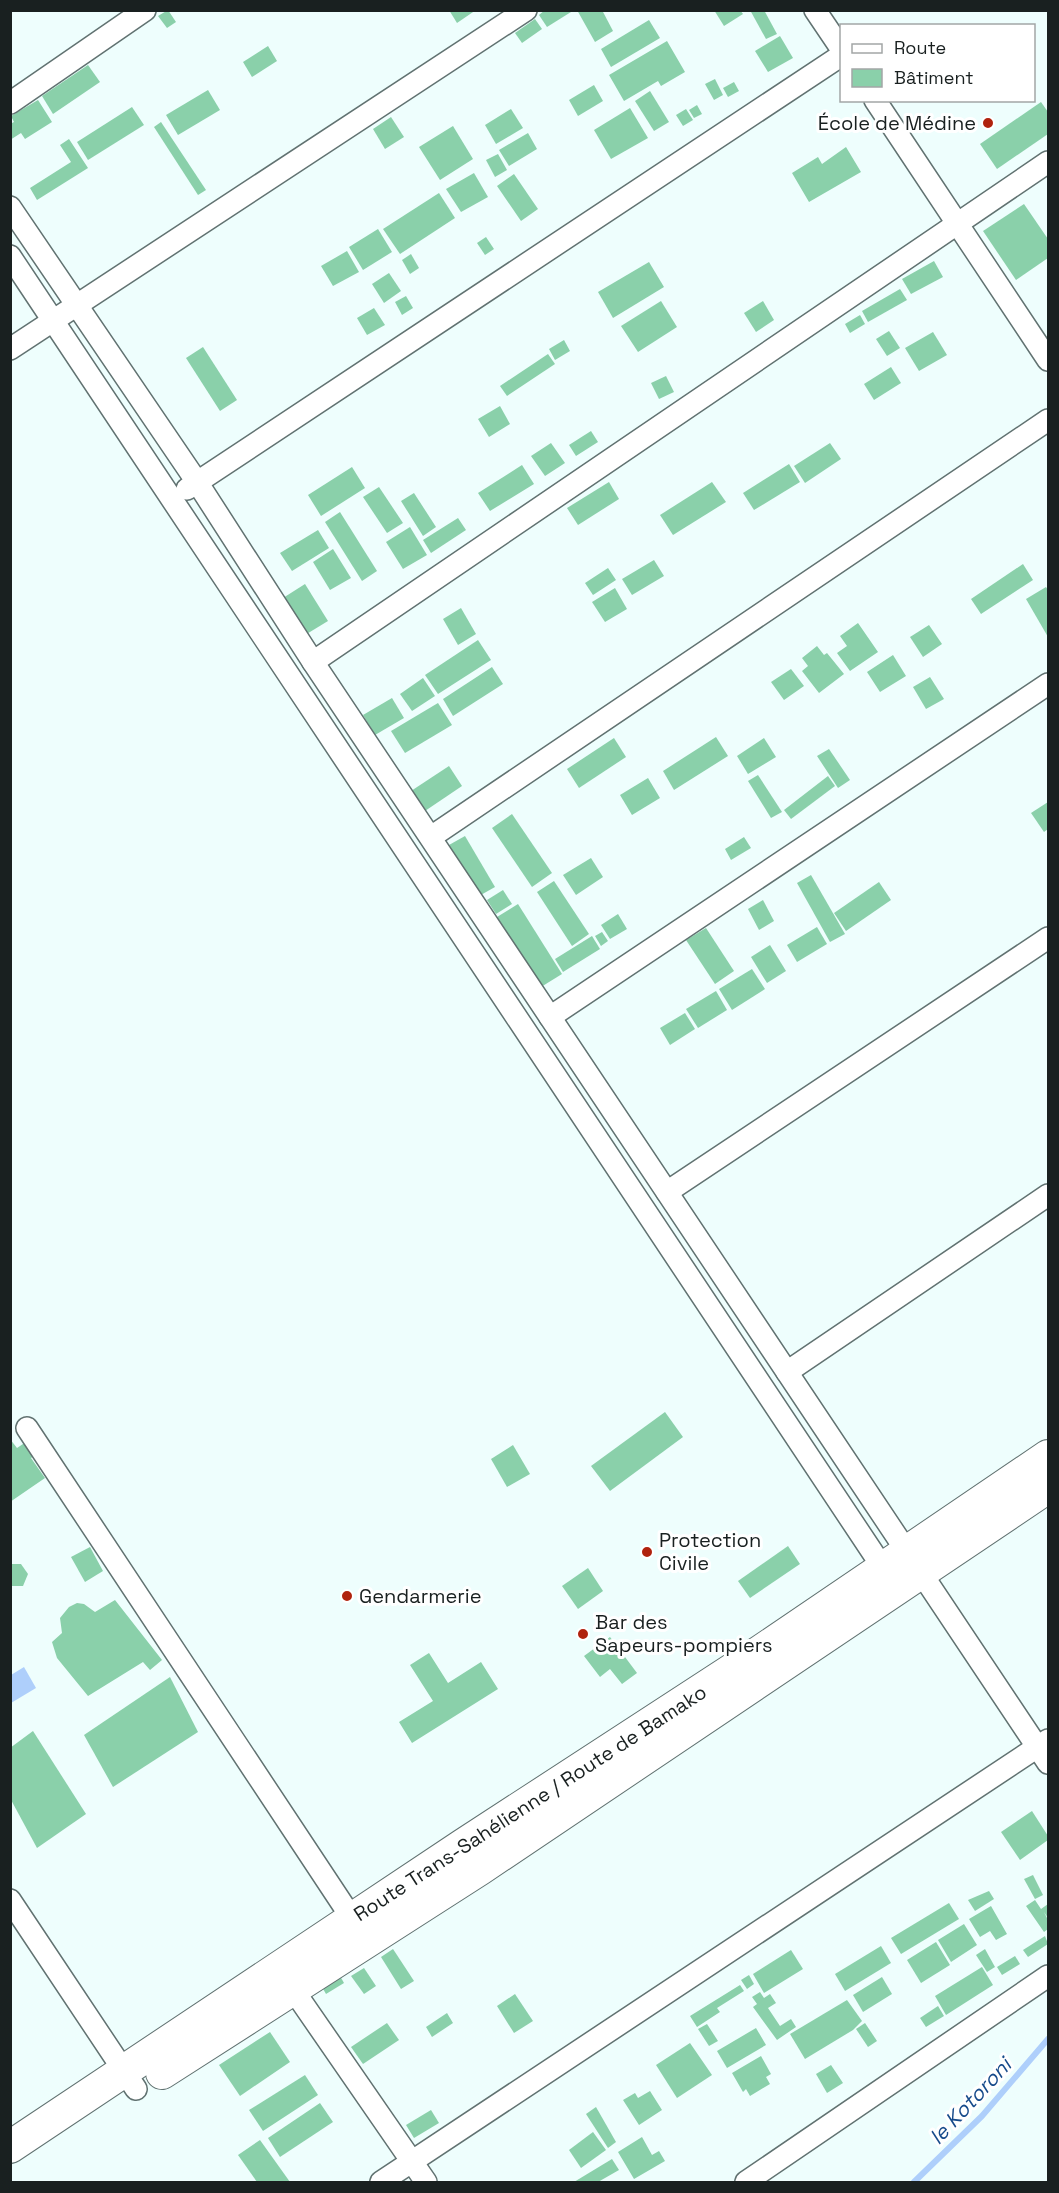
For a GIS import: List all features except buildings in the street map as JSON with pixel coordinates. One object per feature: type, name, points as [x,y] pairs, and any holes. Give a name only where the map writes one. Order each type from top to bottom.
[{"type":"highway","name":"Route Trans-Sahélienne / Route de Bamako","points":[[10,2147],[292,1988],[480,1869],[902,1569],[1048,1456]]},
{"type":"highway","name":"Route Trans-Sahélienne / Route de Bamako","points":[[10,2171],[278,1968],[463,1845],[761,1651],[1048,1486]]},
{"type":"street","points":[[10,103],[145,10]]},
{"type":"street","points":[[10,350],[526,10]]},
{"type":"street","points":[[815,10],[840,47]]},
{"type":"street","points":[[172,499],[840,56]]},
{"type":"street","points":[[876,102],[1048,360]]},
{"type":"street","points":[[313,662],[1048,162]]},
{"type":"street","points":[[10,207],[197,482],[313,662],[788,1372],[902,1569]]},
{"type":"street","points":[[10,256],[172,499],[902,1569],[1045,1750],[381,2182]]},
{"type":"street","points":[[431,837],[1048,420]]},
{"type":"street","points":[[550,1017],[1048,684]]},
{"type":"street","points":[[667,1192],[1048,938]]},
{"type":"street","points":[[788,1372],[1048,1195]]},
{"type":"street","points":[[27,1428],[353,1920]]},
{"type":"street","points":[[10,1900],[130,2081]]},
{"type":"street","points":[[746,2182],[1048,1976]]},
{"type":"street","points":[[292,1988],[426,2182]]},
{"type":"water","points":[[24,1667],[36,1688],[11,1703],[11,1675]]},
{"type":"waterway","name":"le Kotoroni","points":[[914,2182],[982,2116],[1048,2039]]},
{"type":"place","name":"École de Médine","points":[[988,123]]},
{"type":"place","name":"Protection Civile","points":[[647,1552]]},
{"type":"place","name":"Gendarmerie","points":[[347,1596]]},
{"type":"place","name":"Bar des Sapeurs-pompiers","points":[[583,1634]]}]
